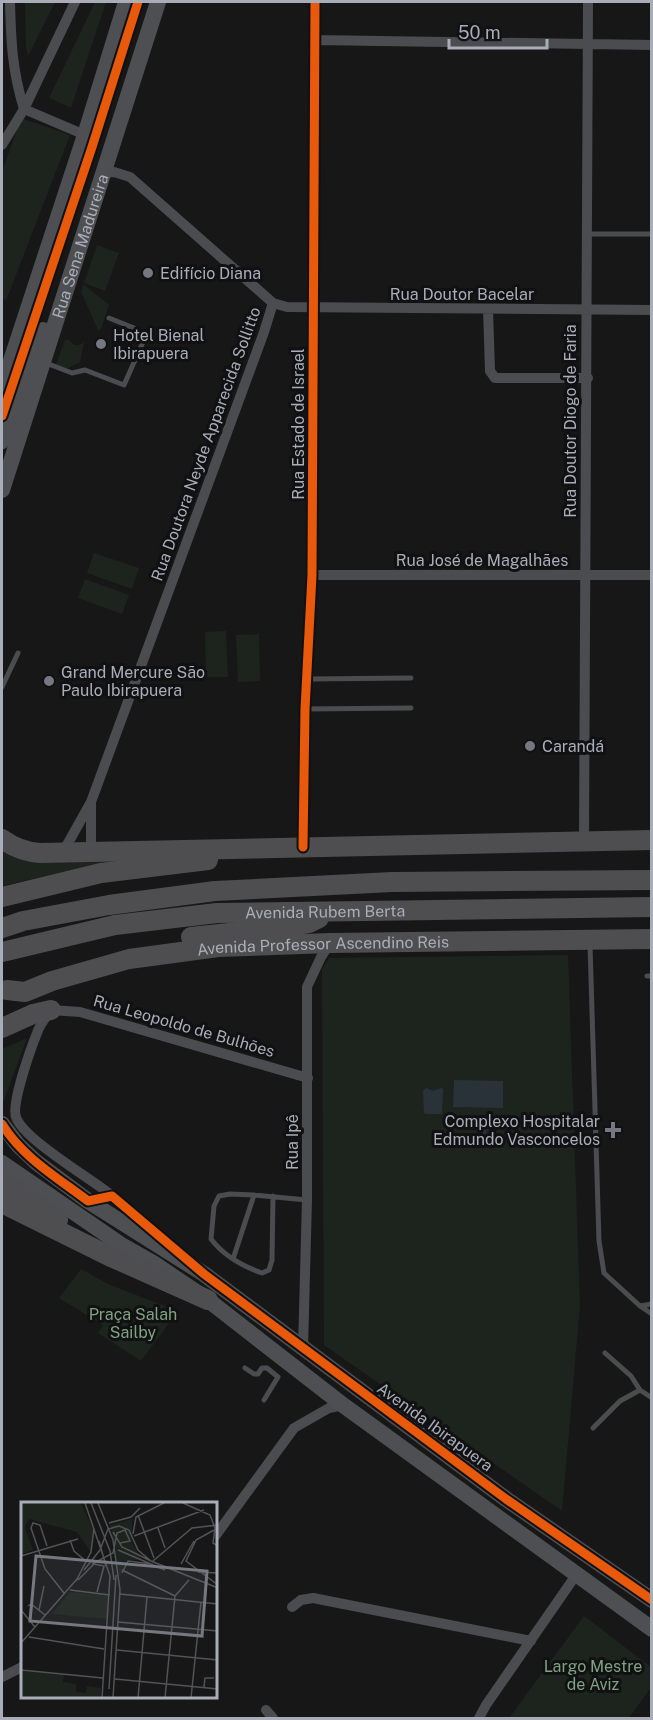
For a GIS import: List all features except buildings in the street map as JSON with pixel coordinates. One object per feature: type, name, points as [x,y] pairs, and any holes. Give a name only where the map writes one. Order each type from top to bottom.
[{"type":"highway","points":[[2,839],[10,845],[32,852],[651,840]]},
{"type":"highway","points":[[2,897],[100,873],[251,854],[262,847]]},
{"type":"highway","name":"Avenida Rubem Berta","points":[[2,928],[23,921],[109,905],[215,891],[392,882],[651,880]]},
{"type":"highway","name":"Avenida Rubem Berta","points":[[2,952],[115,925],[217,913],[651,908]]},
{"type":"highway","points":[[4,991],[60,968],[147,944],[198,935],[309,923],[318,919],[324,911]]},
{"type":"highway","points":[[2,917],[23,921]]},
{"type":"highway","name":"Avenida Professor Ascendino Reis","points":[[4,991],[25,992],[52,981],[129,959],[218,947],[330,943],[651,939]]},
{"type":"highway","points":[[2,1028],[33,1014],[51,1010]]},
{"type":"highway","points":[[10,1178],[87,1245]]},
{"type":"highway","points":[[4,1210],[208,1300]]},
{"type":"main road","name":"Rua Sena Madureira","points":[[2,388],[126,2]]},
{"type":"main road","name":"Rua Sena Madureira","points":[[2,490],[158,2]]},
{"type":"main road","points":[[2,441],[36,344],[44,328],[59,308]]},
{"type":"main road","name":"Avenida Ibirapuera","points":[[2,1124],[18,1145],[36,1162],[88,1201],[204,1274],[506,1499],[651,1600]]},
{"type":"main road","points":[[2,1163],[10,1178],[208,1300],[279,1366],[343,1405],[651,1629]]},
{"type":"street","points":[[10,2],[14,74],[24,109]]},
{"type":"street","points":[[2,145],[24,109],[75,2]]},
{"type":"street","name":"Rua Estado de Israel","points":[[303,847],[305,709],[312,575],[315,2]]},
{"type":"street","name":"Rua Doutor Diogo de Faria","points":[[584,840],[588,2]]},
{"type":"street","points":[[315,40],[651,45]]},
{"type":"street","points":[[24,109],[85,135]]},
{"type":"street","name":"Rua Doutora Neyde Apparecida Sollitto","points":[[91,802],[273,303],[130,177],[114,172],[102,173]]},
{"type":"street","name":"Rua Doutor Bacelar","points":[[273,303],[287,307],[314,309],[651,310]]},
{"type":"street","points":[[488,309],[490,371],[495,378],[588,378]]},
{"type":"street","name":"Rua José de Magalhães","points":[[312,575],[651,575]]},
{"type":"street","points":[[91,802],[92,852]]},
{"type":"street","points":[[63,852],[91,802]]},
{"type":"street","name":"Rua Ipê","points":[[303,1347],[307,1200],[307,987],[330,943]]},
{"type":"street","points":[[51,1010],[37,1031],[30,1053],[15,1105],[17,1119],[23,1129],[37,1141],[112,1196],[204,1274]]},
{"type":"street","name":"Rua Leopoldo de Bulhões","points":[[51,1010],[80,1012],[308,1077]]},
{"type":"street","points":[[218,1531],[294,1428],[329,1408],[343,1405]]},
{"type":"street","points":[[478,1719],[576,1575]]},
{"type":"street","points":[[292,1608],[302,1600],[313,1598],[531,1641]]},
{"type":"street","points":[[2,1677],[21,1668]]},
{"type":"lane","points":[[586,234],[651,234]]},
{"type":"lane","points":[[42,361],[72,373],[85,370],[124,385],[143,342],[134,328],[109,318]]},
{"type":"lane","points":[[2,687],[18,653]]},
{"type":"lane","points":[[308,679],[411,678]]},
{"type":"lane","points":[[305,709],[411,708]]},
{"type":"lane","points":[[590,940],[599,1241],[604,1273],[651,1314]]},
{"type":"lane","points":[[273,1196],[273,1240],[269,1270],[262,1273],[223,1254],[211,1239],[214,1206],[219,1196],[254,1195],[273,1196],[307,1200]]},
{"type":"lane","points":[[233,1259],[254,1195]]},
{"type":"lane","points":[[640,1306],[651,1304]]},
{"type":"lane","points":[[605,1353],[631,1376],[640,1390],[651,1398]]},
{"type":"lane","points":[[244,1368],[258,1374],[262,1368],[279,1366],[276,1382],[264,1400]]},
{"type":"lane","points":[[593,1428],[620,1401],[640,1390]]},
{"type":"green space","points":[[25,2],[55,2],[28,56],[26,48]]},
{"type":"green space","points":[[95,2],[106,2],[71,108],[49,98]]},
{"type":"green space","points":[[21,118],[70,135],[6,301],[2,297],[2,172]]},
{"type":"green space","points":[[97,245],[119,253],[105,291],[84,283]]},
{"type":"green space","points":[[83,284],[109,305],[101,329],[98,330],[81,292]]},
{"type":"green space","points":[[68,339],[77,345],[84,342],[80,362],[66,369],[56,365],[65,340]]},
{"type":"green space","points":[[94,553],[139,568],[132,589],[87,573]]},
{"type":"green space","points":[[85,579],[129,595],[122,614],[78,598]]},
{"type":"green space","points":[[226,631],[228,677],[206,677],[205,632]]},
{"type":"green space","points":[[259,634],[260,681],[238,682],[236,635]]},
{"type":"green space","points":[[2,851],[29,861],[137,860],[93,865],[2,886]]},
{"type":"green space","points":[[568,955],[580,1306],[562,1511],[324,1345],[322,969],[329,958]]},
{"type":"green space","points":[[27,1038],[3,1103],[2,1049]]},
{"type":"green space","name":"Praça Salah Sailby","points":[[81,1269],[110,1285],[178,1311],[141,1361],[98,1333],[103,1325],[59,1298]]},
{"type":"green space","name":"Largo Mestre de Aviz","points":[[584,1616],[651,1667],[651,1687],[629,1718],[509,1718]]},
{"type":"shaded area","points":[[454,1080],[503,1081],[503,1108],[453,1107]]},
{"type":"shaded area","points":[[426,1088],[433,1091],[443,1089],[442,1114],[424,1113],[423,1091]]},
{"type":"shaded area","points":[[478,1115],[502,1115],[503,1130],[486,1130],[486,1138],[478,1138]]},
{"type":"cycle path","points":[[2,416],[138,2]]},
{"type":"cycle path","points":[[303,847],[305,709],[312,575],[315,2]]},
{"type":"cycle path","points":[[2,1124],[30,1157],[88,1201],[112,1196],[204,1274],[506,1499],[652,1600]]},
{"type":"place","name":"Edifício Diana","points":[[148,273]]},
{"type":"place","name":"Hotel Bienal Ibirapuera","points":[[101,344]]},
{"type":"place","name":"Grand Mercure São Paulo Ibirapuera","points":[[49,681]]},
{"type":"place","name":"Carandá","points":[[530,746]]},
{"type":"place","name":"Complexo Hospitalar Edmundo Vasconcelos","points":[[613,1130]]}]
